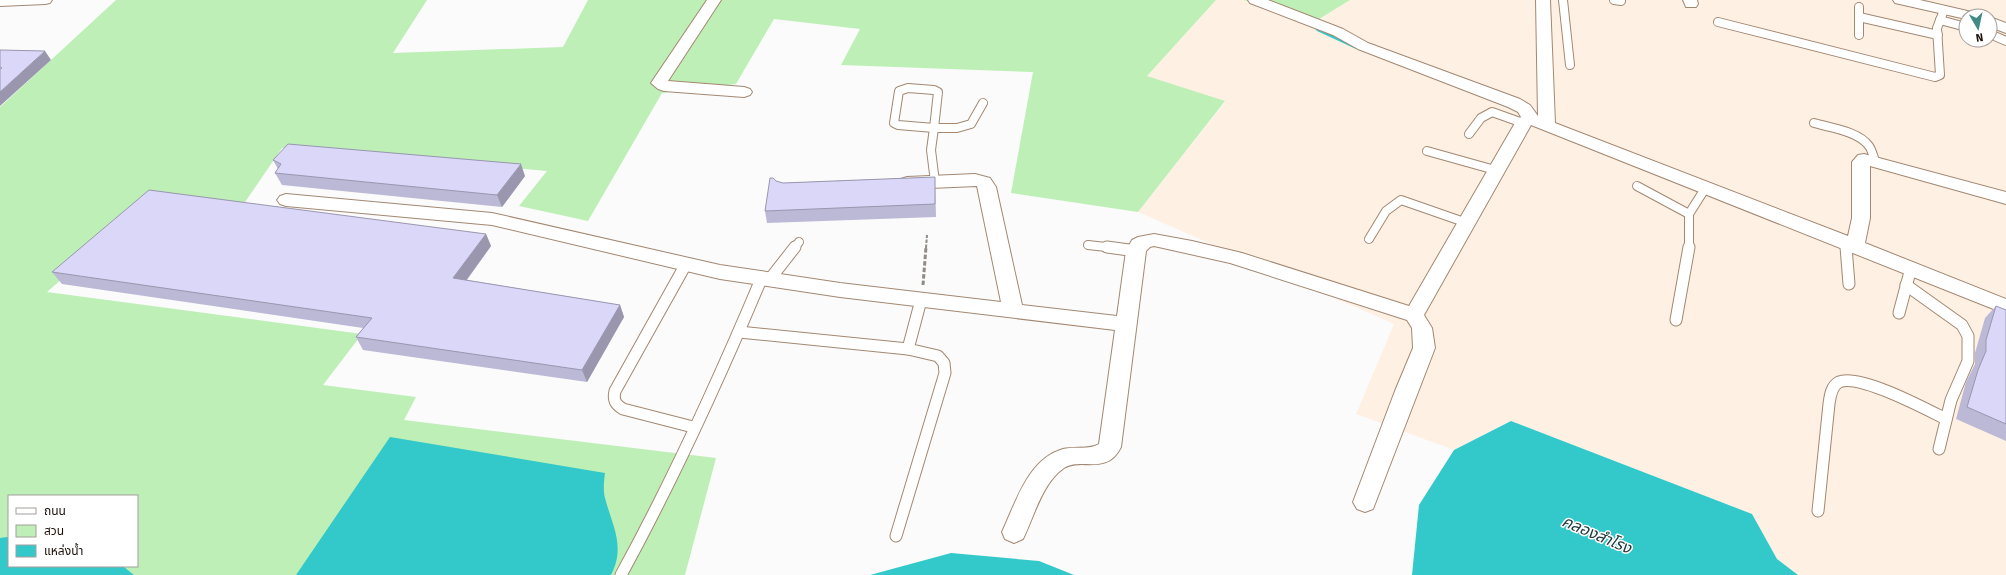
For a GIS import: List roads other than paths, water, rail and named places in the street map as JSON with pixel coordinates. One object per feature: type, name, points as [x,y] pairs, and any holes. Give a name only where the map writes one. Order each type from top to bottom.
[{"type":"street","points":[[0,2],[45,0]]},
{"type":"street","points":[[714,0],[659,83],[664,86],[744,92]]},
{"type":"street","points":[[1255,0],[1338,32],[1363,46],[1514,103],[1524,109],[1533,122],[1706,187],[1850,244],[1908,277],[2006,307]]},
{"type":"street","points":[[1414,315],[1467,223],[1495,170],[1533,122],[1543,0]]},
{"type":"street","points":[[1900,0],[1942,15],[1958,16]]},
{"type":"street","points":[[1850,244],[1861,218],[1861,162],[1864,159],[2006,198]]},
{"type":"street","points":[[888,184],[976,180],[984,182],[987,187],[1013,311]]},
{"type":"street","points":[[286,200],[492,219],[720,272],[840,290],[1126,324]]},
{"type":"street","points":[[1014,532],[1042,476],[1050,466],[1059,459],[1074,455],[1101,455],[1107,452],[1112,433],[1136,251],[1145,241],[1154,240],[1192,247],[1235,258],[1414,315],[1422,328],[1424,348],[1406,391],[1365,502]]},
{"type":"lane","points":[[1563,0],[1570,65]]},
{"type":"lane","points":[[1859,7],[1859,35]]},
{"type":"lane","points":[[1718,22],[1932,77],[1940,75],[1937,28],[1942,15],[1958,23]]},
{"type":"lane","points":[[1859,17],[1938,35]]},
{"type":"lane","points":[[935,182],[931,150],[932,127],[938,92],[934,90],[908,88],[899,91],[894,118],[894,123],[898,125],[932,127],[966,127],[972,123],[983,103]]},
{"type":"lane","points":[[1469,134],[1477,120],[1485,113],[1492,112],[1533,122]]},
{"type":"lane","points":[[1814,123],[1844,133],[1864,142],[1869,146],[1875,161]]},
{"type":"lane","points":[[1427,151],[1495,170]]},
{"type":"lane","points":[[1637,186],[1689,214]]},
{"type":"lane","points":[[1676,320],[1689,255],[1689,214],[1706,187]]},
{"type":"lane","points":[[1368,239],[1394,202],[1402,200],[1467,223]]},
{"type":"lane","points":[[621,575],[645,531],[766,278],[799,242]]},
{"type":"lane","points":[[1849,284],[1850,244]]},
{"type":"lane","points":[[1088,245],[1136,251]]},
{"type":"lane","points":[[686,264],[615,391],[613,399],[616,405],[623,409],[693,428]]},
{"type":"lane","points":[[1899,313],[1908,277],[1962,325],[1968,336],[1968,361],[1951,400],[1939,449]]},
{"type":"lane","points":[[908,349],[921,300]]},
{"type":"lane","points":[[739,332],[908,349],[938,356],[944,363],[945,373],[896,536]]},
{"type":"lane","points":[[1818,511],[1829,404],[1833,388],[1840,382],[1851,380],[1880,388],[1946,419]]},
{"type":"water","name":"คลองสำโรง","points":[[1511,421],[1752,514],[1777,559],[1798,575],[1412,575],[1419,505],[1454,450]]},
{"type":"water","points":[[390,437],[605,473],[604,495],[618,545],[615,564],[611,575],[296,575]]},
{"type":"water","points":[[0,538],[8,538],[8,567],[124,567],[134,575],[0,575]]},
{"type":"water","points":[[951,553],[1039,561],[1074,575],[870,575]]},
{"type":"waterway","points":[[1318,29],[1357,47]]}]
